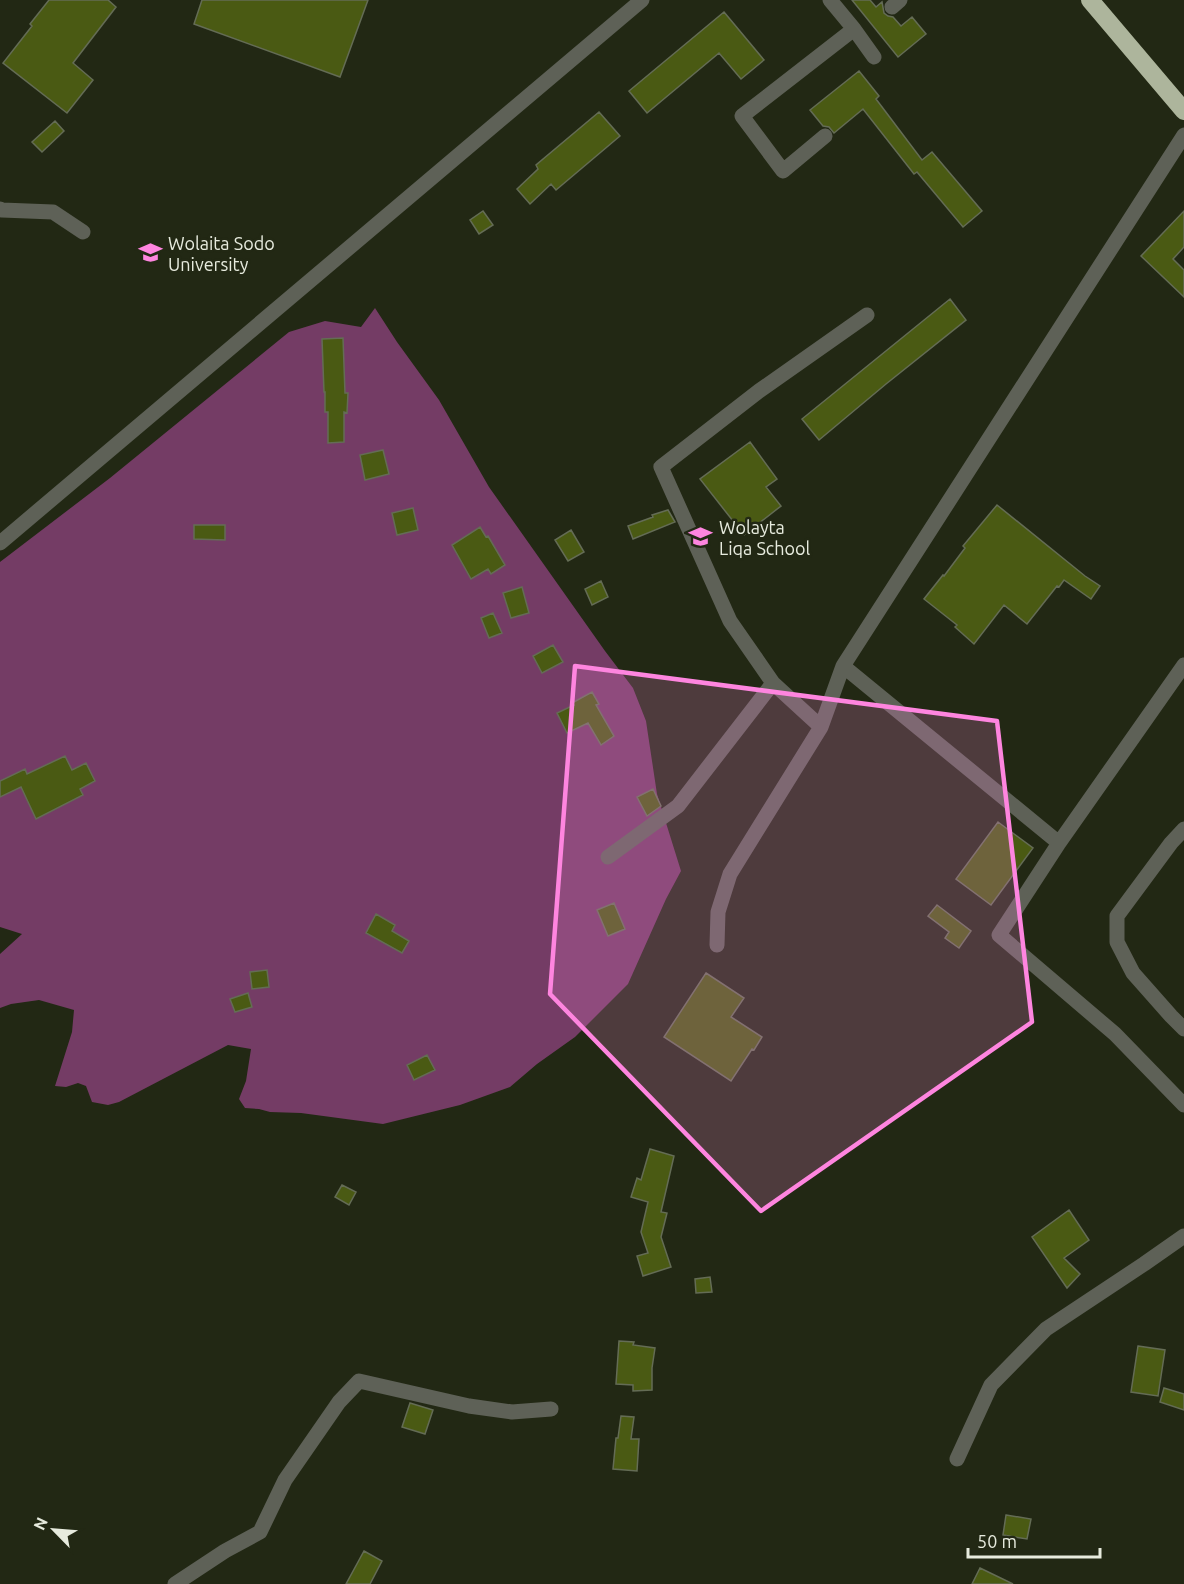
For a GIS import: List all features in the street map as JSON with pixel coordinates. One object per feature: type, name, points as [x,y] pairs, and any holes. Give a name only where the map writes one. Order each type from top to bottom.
[{"type":"highway","points":[[1090,0],[1184,111]]},
{"type":"street","points":[[0,543],[642,0]]},
{"type":"street","points":[[830,0],[854,28],[874,57]]},
{"type":"street","points":[[825,136],[783,171],[742,116],[854,28]]},
{"type":"street","points":[[717,945],[718,912],[730,874],[821,727],[843,666],[1184,135]]},
{"type":"street","points":[[0,209],[53,212],[83,232]]},
{"type":"street","points":[[821,727],[773,682],[730,621],[661,467],[759,391],[867,315]]},
{"type":"street","points":[[1184,665],[1059,843],[999,935],[1115,1034],[1184,1105]]},
{"type":"street","points":[[843,666],[1059,843]]},
{"type":"street","points":[[608,857],[678,806],[773,682]]},
{"type":"street","points":[[1184,829],[1117,916],[1117,942],[1133,974],[1184,1029]]},
{"type":"street","points":[[957,1459],[991,1385],[1046,1329],[1184,1236]]},
{"type":"street","points":[[175,1584],[225,1551],[260,1532],[285,1480],[339,1402],[359,1381],[470,1406],[512,1412],[551,1409]]},
{"type":"highlighted area","points":[[575,666],[997,721],[1032,1022],[761,1211],[550,994]]},
{"type":"shaded area","points":[[375,308],[439,400],[489,487],[633,688],[646,721],[657,794],[681,871],[628,984],[575,1037],[510,1087],[460,1105],[383,1124],[301,1113],[270,1112],[245,1108],[239,1099],[246,1081],[251,1049],[228,1045],[119,1102],[108,1105],[92,1102],[86,1086],[78,1083],[66,1087],[55,1086],[72,1032],[74,1010],[39,1000],[0,1008],[0,954],[22,934],[0,927],[0,562],[110,478],[289,332],[325,321],[361,327]]},
{"type":"building","points":[[49,0],[108,0],[116,7],[73,63],[93,80],[67,113],[3,63]]},
{"type":"building","points":[[202,0],[368,0],[340,77],[194,24]]},
{"type":"building","points":[[852,0],[870,0],[876,7],[882,2],[884,13],[893,17],[901,26],[912,17],[926,34],[898,57]]},
{"type":"building","points":[[724,12],[764,60],[741,79],[719,53],[647,113],[629,91]]},
{"type":"building","points":[[859,71],[879,96],[876,99],[922,160],[932,152],[982,211],[963,227],[917,172],[914,174],[863,109],[834,133],[829,127],[823,126],[810,110]]},
{"type":"building","points":[[599,112],[620,136],[556,190],[551,184],[530,204],[517,189],[538,169],[536,165]]},
{"type":"building","points":[[55,121],[64,131],[42,152],[32,142]]},
{"type":"building","points":[[483,211],[493,225],[479,234],[470,220]]},
{"type":"building","points":[[1184,211],[1184,247],[1173,259],[1184,270],[1184,297],[1141,256]]},
{"type":"building","points":[[950,299],[966,320],[819,440],[802,419]]},
{"type":"building","points":[[343,338],[345,393],[348,393],[347,413],[344,412],[344,442],[328,443],[322,339]]},
{"type":"building","points":[[750,442],[777,479],[766,487],[781,506],[744,535],[700,479]]},
{"type":"building","points":[[383,450],[389,474],[365,480],[360,455]]},
{"type":"building","points":[[997,505],[1100,586],[1091,599],[1064,580],[1027,624],[1004,605],[974,644],[955,627],[957,625],[924,599]]},
{"type":"building","points":[[413,508],[418,530],[397,535],[392,513]]},
{"type":"building","points":[[668,510],[675,522],[633,539],[628,526]]},
{"type":"building","points":[[194,525],[225,525],[225,540],[194,539]]},
{"type":"building","points":[[480,527],[505,565],[491,574],[488,569],[471,579],[452,545]]},
{"type":"building","points":[[571,530],[584,552],[568,561],[555,540]]},
{"type":"building","points":[[601,581],[608,597],[592,605],[585,589]]},
{"type":"building","points":[[522,587],[529,613],[511,618],[503,593]]},
{"type":"building","points":[[493,613],[502,633],[489,638],[481,618]]},
{"type":"building","points":[[553,645],[563,662],[542,673],[533,656]]},
{"type":"building","points":[[592,692],[599,704],[596,705],[614,736],[601,745],[588,723],[567,733],[557,713],[574,705],[572,703]]},
{"type":"building","points":[[65,756],[72,770],[86,763],[95,781],[80,789],[83,795],[36,819],[21,787],[0,797],[0,781],[25,769],[27,774]]},
{"type":"building","points":[[653,789],[661,806],[647,816],[637,797]]},
{"type":"building","points":[[998,822],[1033,848],[991,905],[956,879]]},
{"type":"building","points":[[614,903],[625,929],[608,936],[597,910]]},
{"type":"building","points":[[937,905],[971,931],[959,948],[945,938],[949,932],[928,916]]},
{"type":"building","points":[[376,914],[395,925],[392,931],[409,941],[402,953],[366,933]]},
{"type":"building","points":[[267,970],[269,987],[252,989],[250,972]]},
{"type":"building","points":[[706,973],[744,998],[731,1017],[762,1037],[731,1081],[664,1037]]},
{"type":"building","points":[[248,993],[252,1007],[235,1012],[230,999]]},
{"type":"building","points":[[427,1055],[435,1070],[414,1080],[407,1065]]},
{"type":"building","points":[[650,1149],[674,1156],[661,1212],[667,1213],[661,1237],[671,1267],[643,1276],[637,1256],[648,1253],[641,1232],[648,1202],[631,1197],[637,1178],[641,1180]]},
{"type":"building","points":[[342,1185],[356,1192],[349,1205],[335,1197]]},
{"type":"building","points":[[1069,1210],[1089,1240],[1064,1258],[1080,1274],[1067,1288],[1032,1237]]},
{"type":"building","points":[[710,1277],[712,1292],[696,1293],[695,1279]]},
{"type":"building","points":[[619,1341],[634,1342],[633,1345],[655,1348],[652,1390],[633,1391],[633,1385],[616,1384]]},
{"type":"building","points":[[1138,1346],[1165,1350],[1158,1396],[1131,1392]]},
{"type":"building","points":[[1164,1388],[1184,1394],[1184,1410],[1160,1402]]},
{"type":"building","points":[[410,1403],[433,1410],[425,1434],[402,1427]]},
{"type":"building","points":[[621,1416],[634,1417],[631,1439],[639,1439],[637,1471],[613,1469]]},
{"type":"building","points":[[1006,1515],[1031,1519],[1027,1539],[1003,1535]]},
{"type":"building","points":[[364,1551],[382,1561],[370,1584],[346,1584]]},
{"type":"building","points":[[980,1568],[1013,1584],[972,1584]]},
{"type":"place","name":"Wolaita Sodo University","points":[[150,253]]},
{"type":"place","name":"Wolayta Liqa School","points":[[701,537]]}]
